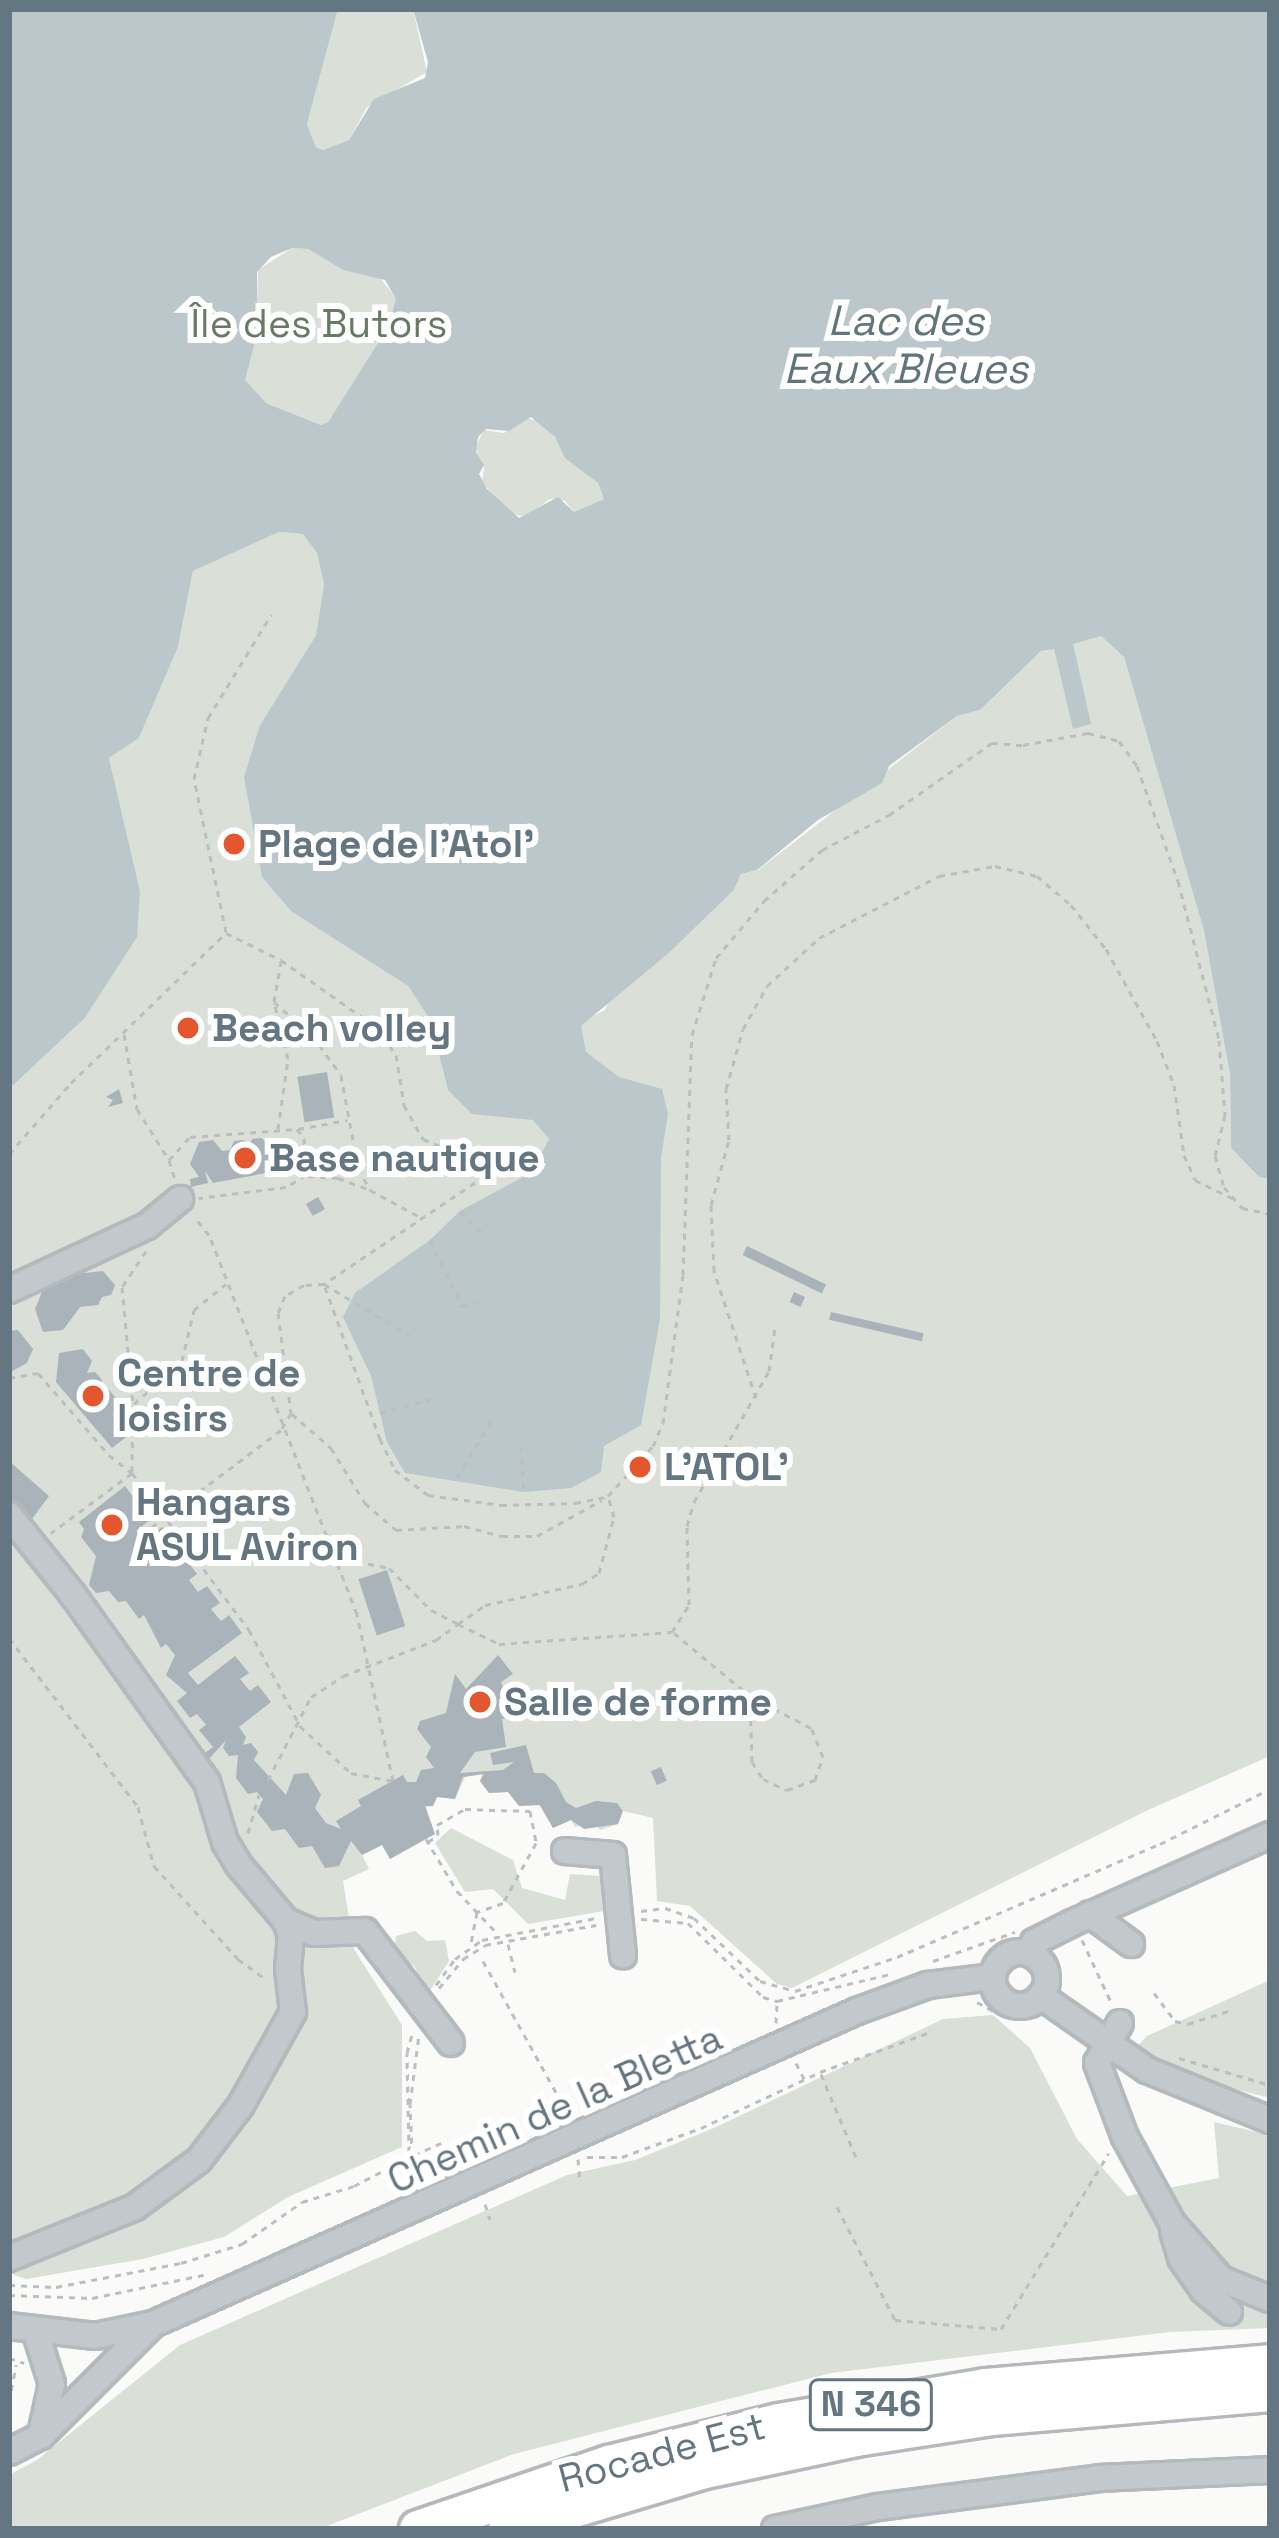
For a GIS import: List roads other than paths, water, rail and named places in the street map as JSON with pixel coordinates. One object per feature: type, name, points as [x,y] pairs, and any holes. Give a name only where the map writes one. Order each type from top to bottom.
[{"type":"highway","name":"Rocade Est","points":[[418,2529],[609,2464],[779,2422],[986,2387],[1270,2363]]},
{"type":"highway","name":"Rocade Est","points":[[507,2529],[700,2471],[856,2438],[1013,2415],[1270,2393]]},
{"type":"street","points":[[9,1290],[147,1226],[180,1199]]},
{"type":"street","points":[[9,1515],[207,1782],[224,1842],[286,1921],[291,1936],[287,1970],[293,2012],[241,2105],[199,2160],[135,2207],[9,2258]]},
{"type":"street","points":[[1031,1954],[1034,1942],[1081,1918],[1270,1835]]},
{"type":"street","points":[[565,1851],[613,1855],[623,1956]]},
{"type":"street","points":[[1081,1918],[1131,1945]]},
{"type":"street","points":[[286,1921],[314,1933],[365,1931],[451,2044]]},
{"type":"street","points":[[1031,1954],[1046,1972],[1041,1996],[1027,2005],[1010,2004],[997,1993],[992,1977],[1006,1955],[1031,1954]]},
{"type":"street","name":"Chemin de la Bletta","points":[[153,2324],[857,2011],[928,1985],[992,1977]]},
{"type":"street","points":[[1041,1996],[1113,2033],[1147,2070],[1270,2120]]},
{"type":"street","points":[[1113,2033],[1097,2063],[1111,2100],[1172,2223],[1181,2258],[1203,2290],[1229,2312]]},
{"type":"street","points":[[1172,2223],[1221,2279],[1270,2300]]},
{"type":"street","points":[[9,2326],[95,2336],[153,2324]]},
{"type":"street","points":[[9,2452],[41,2436],[153,2324]]},
{"type":"street","points":[[35,2330],[52,2384],[41,2436]]},
{"type":"street","points":[[776,2529],[878,2507],[1100,2478],[1270,2470]]},
{"type":"water","name":"Lac des Eaux Bleues","points":[[9,9],[338,9],[307,124],[316,147],[323,150],[349,140],[374,99],[425,78],[428,62],[413,9],[1270,9],[1270,1179],[1259,1177],[1231,1148],[1230,1075],[1204,931],[1124,657],[1101,636],[1073,644],[1091,724],[1073,729],[1054,649],[1041,651],[980,710],[957,716],[889,766],[882,783],[818,820],[757,870],[741,874],[734,890],[670,952],[581,1026],[586,1052],[619,1077],[662,1089],[668,1114],[661,1158],[660,1319],[641,1425],[604,1446],[601,1472],[571,1488],[524,1492],[405,1473],[387,1442],[371,1376],[343,1317],[355,1293],[430,1240],[460,1211],[532,1172],[549,1139],[533,1120],[472,1114],[448,1090],[430,1020],[408,986],[292,912],[262,877],[244,777],[260,725],[316,635],[324,584],[317,553],[303,534],[279,532],[193,571],[178,647],[139,738],[109,758],[140,891],[137,937],[84,1019],[9,1089]],"holes":[[[292,248],[308,249],[343,270],[385,280],[396,299],[388,327],[328,422],[321,425],[266,403],[245,380],[258,330],[257,272],[271,257]],[[531,417],[555,437],[565,458],[598,483],[604,499],[574,512],[558,497],[519,518],[487,489],[479,474],[484,465],[476,452],[478,437],[486,429],[509,431]]]},
{"type":"place","name":"Plage de l'Atol'","points":[[234,844]]},
{"type":"place","name":"Beach volley","points":[[188,1028]]},
{"type":"place","name":"Base nautique","points":[[245,1158]]},
{"type":"place","name":"Centre de loisirs","points":[[93,1396]]},
{"type":"place","name":"L'ATOL'","points":[[640,1467]]},
{"type":"place","name":"Hangars ASUL Aviron","points":[[112,1525]]},
{"type":"place","name":"Salle de forme","points":[[480,1702]]},
{"type":"park label","name":"Île des Butors","points":[[319,324]]}]
